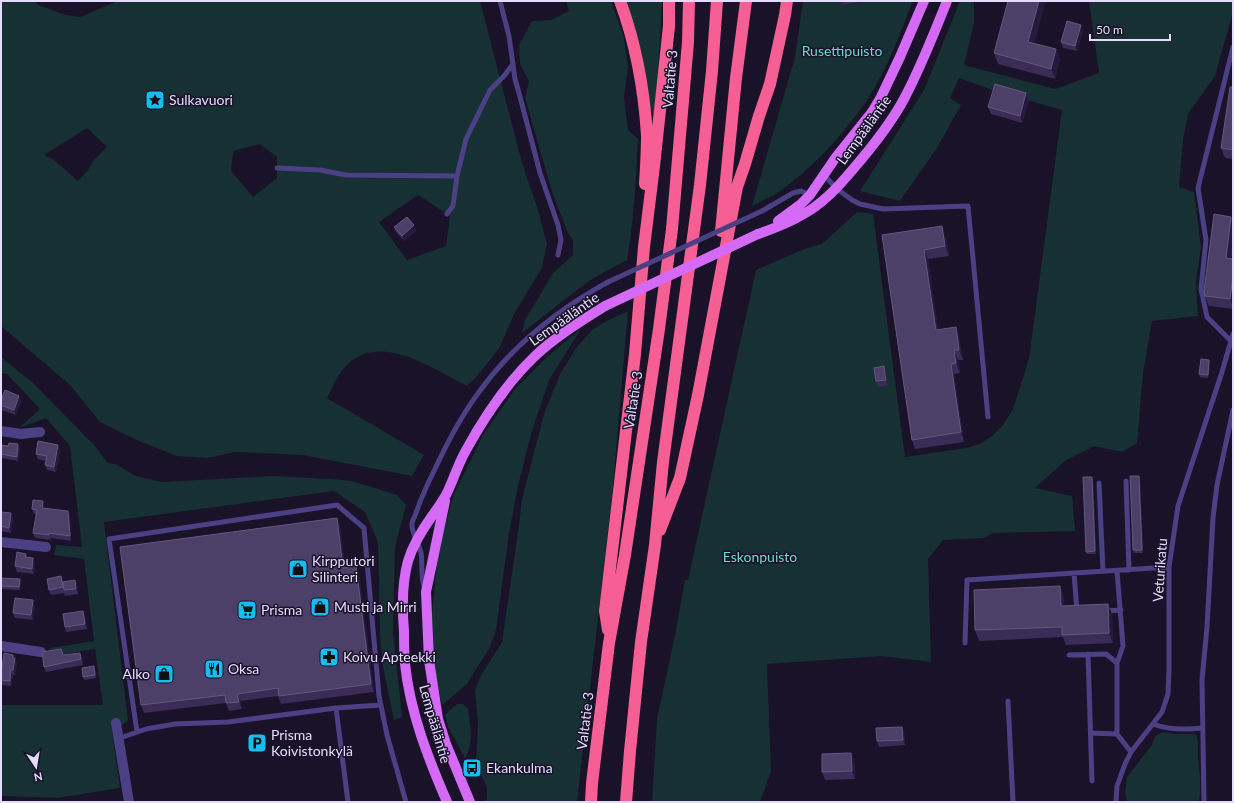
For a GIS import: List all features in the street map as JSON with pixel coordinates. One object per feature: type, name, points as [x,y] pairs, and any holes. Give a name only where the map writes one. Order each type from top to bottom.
[{"type":"highway","points":[[620,1],[629,27],[644,100],[647,137],[644,247]]},
{"type":"highway","points":[[609,643],[605,611],[634,362],[644,247],[658,135],[669,26],[669,1]]},
{"type":"highway","name":"Valtatie 3","points":[[591,802],[609,643],[626,547],[668,260],[688,42],[689,1]]},
{"type":"highway","points":[[626,802],[641,642],[655,544],[663,462],[700,185],[712,71],[717,1]]},
{"type":"highway","points":[[714,308],[736,78],[746,1]]},
{"type":"highway","points":[[655,544],[680,478],[698,395],[737,187],[770,84],[787,1]]},
{"type":"main road","name":"Lempääläntie","points":[[758,234],[785,216],[810,195],[836,157],[872,112],[882,97],[924,1]]},
{"type":"main road","name":"Lempääläntie","points":[[447,802],[419,730],[411,698],[406,664],[403,615],[404,586],[408,562],[417,539],[446,495],[465,453],[482,424],[517,376],[534,357],[584,319],[605,306],[758,234],[801,216],[837,189],[873,145],[903,100],[915,77],[947,1]]},
{"type":"main road","name":"Lempääläntie","points":[[446,495],[426,592],[429,660],[438,719],[446,744],[470,802]]},
{"type":"street","points":[[1,431],[21,434],[40,432]]},
{"type":"street","points":[[1,542],[46,548]]},
{"type":"street","points":[[1,646],[41,652]]},
{"type":"street","points":[[116,723],[120,738],[129,802]]},
{"type":"lane","points":[[500,1],[509,36],[517,86],[540,173],[558,225],[561,240],[558,255]]},
{"type":"lane","points":[[1232,342],[1207,317],[1201,289],[1206,240],[1198,188],[1233,47]]},
{"type":"lane","points":[[447,214],[453,206],[457,176],[466,139],[490,90],[504,76],[513,64]]},
{"type":"lane","points":[[277,168],[320,170],[346,175],[457,176]]},
{"type":"lane","points":[[824,175],[837,189],[852,200],[860,204],[883,209],[968,206],[988,417]]},
{"type":"lane","points":[[426,592],[423,584],[421,553],[417,539],[412,531],[412,523],[423,492],[447,443],[479,391],[507,358],[539,329],[576,301],[608,282],[762,211],[793,193],[801,192],[810,195]]},
{"type":"lane","name":"Veturikatu","points":[[1116,802],[1117,786],[1125,764],[1131,752],[1162,712],[1168,694],[1170,670],[1170,567],[1178,506],[1232,342],[1233,334]]},
{"type":"lane","points":[[1204,802],[1202,680],[1207,627],[1214,511],[1216,485],[1233,410]]},
{"type":"lane","points":[[1126,481],[1129,570]]},
{"type":"lane","points":[[1099,483],[1103,571]]},
{"type":"lane","points":[[137,732],[109,539],[337,504],[364,528],[379,696],[387,735],[406,802]]},
{"type":"lane","points":[[965,643],[967,580],[1170,567]]},
{"type":"lane","points":[[1117,571],[1124,646],[1117,663],[1117,734],[1131,752]]},
{"type":"lane","points":[[1074,573],[1077,612],[1084,612]]},
{"type":"lane","points":[[1099,611],[1120,610]]},
{"type":"lane","points":[[1088,654],[1092,781]]},
{"type":"lane","points":[[1068,655],[1106,654],[1117,663]]},
{"type":"lane","points":[[1008,701],[1013,802]]},
{"type":"lane","points":[[120,738],[146,728],[175,724],[228,722],[336,708],[381,705]]},
{"type":"lane","points":[[336,708],[348,802]]},
{"type":"lane","points":[[1152,724],[1163,728],[1175,729],[1202,728]]},
{"type":"lane","points":[[1091,733],[1117,734]]},
{"type":"green space","points":[[1,1],[35,1],[38,5],[66,15],[80,17],[118,1],[480,1],[522,163],[537,207],[547,244],[542,268],[514,314],[500,347],[478,375],[467,386],[424,363],[391,352],[376,352],[361,355],[348,364],[339,376],[327,398],[424,455],[412,476],[303,455],[234,452],[208,458],[177,456],[139,441],[100,422],[70,385],[1,326]],"holes":[[[87,128],[107,147],[93,161],[88,170],[78,181],[54,160],[44,155]],[[260,144],[277,157],[277,178],[253,197],[231,171],[233,151]],[[418,195],[450,216],[446,246],[407,260],[379,222]]]},
{"type":"green space","points":[[566,1],[611,1],[624,38],[628,67],[624,98],[628,130],[638,139],[631,230],[627,260],[595,277],[522,333],[525,320],[553,273],[573,255],[573,240],[568,233],[553,195],[525,98],[529,81],[520,64],[519,45],[532,21],[551,20],[569,11]]},
{"type":"green space","points":[[624,1],[662,1],[654,114],[650,110]]},
{"type":"green space","name":"Rusettipuisto","points":[[803,1],[843,1],[844,5],[869,1],[913,1],[882,74],[860,110],[838,138],[813,164],[774,195],[752,206],[795,57]]},
{"type":"green space","name":"Eskonpuisto","points":[[960,1],[974,1],[974,23],[964,65],[1055,89],[1099,73],[1089,1],[1233,1],[1233,12],[1215,76],[1188,114],[1183,139],[1179,187],[1194,192],[1201,247],[1196,281],[1198,316],[1152,321],[1143,373],[1137,443],[1122,452],[1094,446],[1065,461],[1035,488],[1072,496],[1075,531],[993,533],[984,538],[943,540],[928,559],[931,662],[882,656],[767,664],[771,771],[760,802],[652,802],[657,719],[685,580],[688,580],[756,270],[804,249],[822,244],[857,212],[873,214],[905,457],[966,448],[980,444],[992,436],[1003,425],[1013,409],[1029,359],[1062,110],[998,92],[959,78],[950,98],[961,105],[937,148],[900,201],[860,191],[924,90]]},
{"type":"green space","points":[[628,311],[613,486],[577,802],[484,802],[487,799],[487,788],[476,763],[478,725],[475,690],[480,677],[502,642],[522,499],[544,414],[560,374],[576,348],[592,330]]},
{"type":"green space","points":[[578,331],[579,332],[549,380],[531,434],[518,486],[509,533],[496,630],[490,647],[467,684],[442,705],[434,670],[432,614],[439,545],[454,494],[483,435],[515,389],[548,356]]},
{"type":"green space","points":[[1,357],[33,383],[95,446],[108,463],[115,464],[136,476],[161,482],[273,476],[332,479],[352,481],[397,495],[406,505],[395,547],[393,630],[402,717],[394,720],[383,667],[380,635],[378,542],[365,512],[334,491],[104,522],[128,721],[112,731],[120,788],[57,798],[1,796],[1,705],[103,705],[95,649],[51,656],[50,648],[94,641],[84,559],[54,555],[56,545],[82,547],[70,446],[46,418],[19,428],[40,409],[7,374],[1,373]]},
{"type":"green space","points":[[457,704],[463,704],[468,709],[470,747],[465,758],[448,727],[445,714]]},
{"type":"green space","points":[[1163,732],[1175,734],[1196,734],[1198,742],[1200,784],[1199,802],[1127,802],[1125,793],[1127,777],[1152,745],[1155,736]]},
{"type":"building","points":[[1008,1],[1039,1],[1028,42],[1056,49],[1051,69],[994,53]]},
{"type":"building","points":[[1067,21],[1081,25],[1075,46],[1061,42]]},
{"type":"building","points":[[995,84],[1026,93],[1020,116],[988,107]]},
{"type":"building","points":[[1230,87],[1233,87],[1233,150],[1221,148]]},
{"type":"building","points":[[1214,214],[1231,217],[1226,258],[1233,259],[1233,276],[1230,299],[1205,296],[1204,291]]},
{"type":"building","points":[[407,217],[414,225],[402,236],[394,227]]},
{"type":"building","points":[[942,226],[945,246],[924,250],[936,330],[956,327],[959,350],[954,350],[956,363],[951,364],[961,432],[912,440],[882,235]]},
{"type":"building","points":[[1201,359],[1209,360],[1208,375],[1199,374]]},
{"type":"building","points":[[884,366],[886,380],[876,381],[874,368]]},
{"type":"building","points":[[5,390],[19,396],[14,410],[1,405],[1,400]]},
{"type":"building","points":[[38,441],[58,445],[54,467],[45,465],[47,456],[36,454]]},
{"type":"building","points":[[9,443],[18,444],[17,457],[1,454],[1,445],[8,446]]},
{"type":"building","points":[[1130,476],[1139,476],[1142,550],[1133,550]]},
{"type":"building","points":[[1083,477],[1092,477],[1095,551],[1086,552]]},
{"type":"building","points":[[33,500],[43,501],[42,508],[68,511],[70,536],[49,533],[49,535],[33,533],[37,510],[32,509]]},
{"type":"building","points":[[1,512],[11,513],[9,528],[1,526]]},
{"type":"building","name":"Prisma","points":[[337,518],[343,568],[356,566],[371,684],[279,696],[278,688],[237,694],[239,702],[226,703],[225,695],[141,705],[120,547]]},
{"type":"building","points":[[17,552],[26,554],[25,557],[33,558],[32,569],[15,566]]},
{"type":"building","points":[[61,576],[63,587],[49,590],[47,579]]},
{"type":"building","points":[[1,578],[20,579],[19,587],[1,586]]},
{"type":"building","points":[[75,580],[76,589],[64,590],[63,582]]},
{"type":"building","points":[[1060,586],[1061,606],[1108,604],[1109,633],[1062,635],[1062,627],[975,630],[974,590]]},
{"type":"building","points":[[15,598],[33,600],[31,615],[13,613]]},
{"type":"building","points":[[83,611],[85,624],[65,627],[63,614]]},
{"type":"building","points":[[61,649],[63,655],[80,653],[81,659],[44,667],[42,652]]},
{"type":"building","points":[[4,653],[13,655],[13,658],[15,658],[13,670],[11,670],[10,681],[1,680]]},
{"type":"building","points":[[94,666],[95,675],[83,677],[82,668]]},
{"type":"building","points":[[902,727],[903,740],[877,741],[876,728]]},
{"type":"building","points":[[851,753],[852,771],[822,772],[822,754]]},
{"type":"place","name":"Sulkavuori","points":[[155,100]]},
{"type":"place","name":"Kirpputori Silinteri","points":[[298,569]]},
{"type":"place","name":"Musti ja Mirri","points":[[320,607]]},
{"type":"place","name":"Prisma","points":[[247,610]]},
{"type":"place","name":"Koivu Apteekki","points":[[329,657]]},
{"type":"place","name":"Oksa","points":[[214,669]]},
{"type":"place","name":"Alko","points":[[164,674]]},
{"type":"place","name":"Prisma Koivistonkylä","points":[[257,743]]},
{"type":"place","name":"Ekankulma","points":[[472,768]]}]
